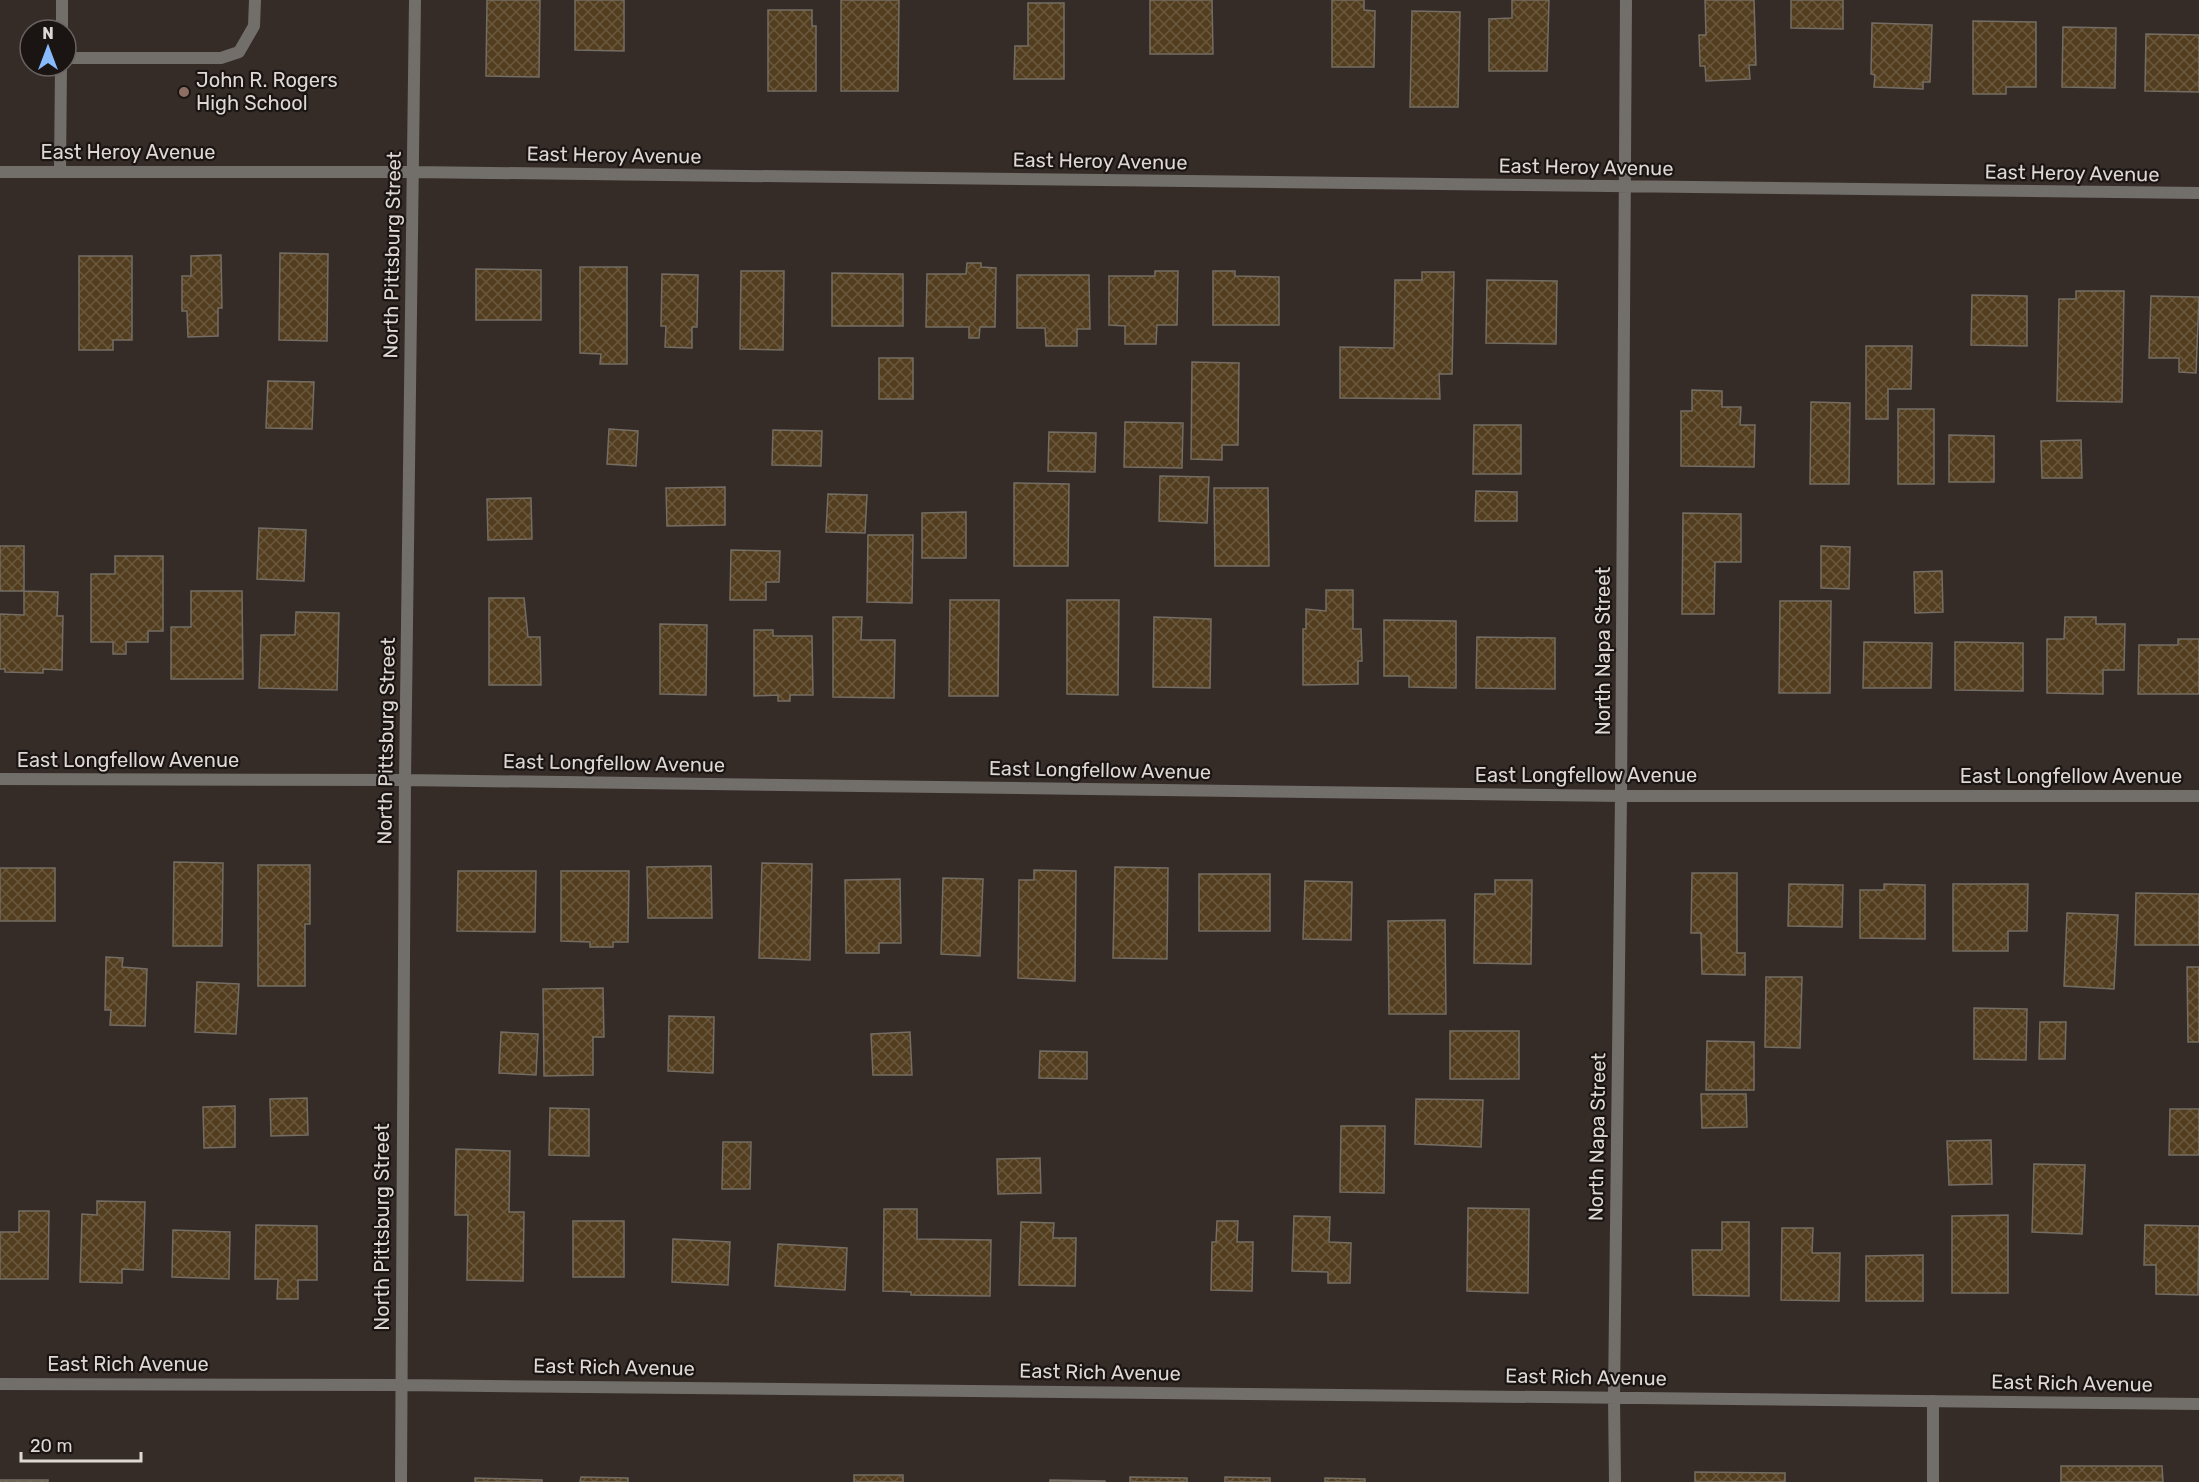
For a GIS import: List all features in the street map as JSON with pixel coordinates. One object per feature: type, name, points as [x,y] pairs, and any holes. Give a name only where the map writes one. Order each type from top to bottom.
[{"type":"street","points":[[62,0],[62,18]]},
{"type":"street","points":[[78,58],[221,58],[239,52],[254,26],[255,0]]},
{"type":"street","name":"North Pittsburg Street","points":[[401,1482],[405,780],[415,0]]},
{"type":"street","name":"North Napa Street","points":[[1615,1482],[1626,0]]},
{"type":"street","points":[[60,172],[61,78]]},
{"type":"street","name":"East Heroy Avenue","points":[[0,172],[412,172],[2199,194]]},
{"type":"street","name":"East Longfellow Avenue","points":[[0,779],[405,780],[1621,796],[2199,796]]},
{"type":"street","name":"East Rich Avenue","points":[[0,1384],[401,1385],[2199,1404]]},
{"type":"street","points":[[1933,1401],[1933,1482]]},
{"type":"building","points":[[487,0],[540,0],[539,77],[486,76]]},
{"type":"building","points":[[575,0],[624,0],[624,51],[575,50]]},
{"type":"building","points":[[841,0],[899,0],[898,91],[841,91]]},
{"type":"building","points":[[1150,0],[1212,0],[1213,54],[1150,54]]},
{"type":"building","points":[[1332,0],[1364,0],[1364,10],[1375,11],[1374,67],[1332,67]]},
{"type":"building","points":[[1512,0],[1549,0],[1547,71],[1489,71],[1489,19],[1512,18]]},
{"type":"building","points":[[1705,0],[1754,0],[1756,65],[1749,65],[1750,79],[1706,81],[1705,66],[1700,66],[1699,35],[1706,35]]},
{"type":"building","points":[[1791,0],[1843,0],[1843,29],[1791,28]]},
{"type":"building","points":[[1028,3],[1064,3],[1064,79],[1014,79],[1015,46],[1028,46]]},
{"type":"building","points":[[768,10],[812,10],[812,26],[816,26],[816,91],[768,91]]},
{"type":"building","points":[[1412,11],[1460,12],[1458,107],[1410,107]]},
{"type":"building","points":[[1973,21],[2036,22],[2036,87],[2006,87],[2006,94],[1973,94]]},
{"type":"building","points":[[1872,23],[1932,25],[1930,82],[1923,82],[1923,89],[1874,87],[1875,75],[1871,74]]},
{"type":"building","points":[[2063,27],[2116,28],[2115,88],[2062,87]]},
{"type":"building","points":[[2146,34],[2199,35],[2199,92],[2145,91]]},
{"type":"building","points":[[280,253],[328,254],[327,341],[279,340]]},
{"type":"building","points":[[221,255],[222,308],[218,308],[218,336],[188,337],[187,311],[182,311],[182,276],[191,276],[191,256]]},
{"type":"building","points":[[79,256],[132,256],[132,340],[113,340],[113,350],[79,350]]},
{"type":"building","points":[[967,263],[981,263],[981,267],[996,268],[995,327],[980,327],[979,338],[969,338],[969,327],[926,327],[927,274],[966,274]]},
{"type":"building","points":[[580,267],[627,267],[627,364],[600,364],[601,354],[580,353]]},
{"type":"building","points":[[476,269],[541,270],[541,320],[476,320]]},
{"type":"building","points":[[741,271],[784,271],[783,350],[740,349]]},
{"type":"building","points":[[1155,271],[1178,271],[1177,325],[1157,325],[1156,344],[1125,344],[1125,326],[1109,325],[1109,276],[1155,276]]},
{"type":"building","points":[[1213,271],[1235,271],[1235,276],[1279,277],[1279,325],[1213,325]]},
{"type":"building","points":[[1422,272],[1454,272],[1452,374],[1439,374],[1440,399],[1340,398],[1340,347],[1394,348],[1395,280],[1422,280]]},
{"type":"building","points":[[832,273],[903,274],[903,326],[832,326]]},
{"type":"building","points":[[662,274],[698,275],[697,327],[692,327],[692,348],[665,347],[666,326],[661,326]]},
{"type":"building","points":[[1017,275],[1089,275],[1090,329],[1077,329],[1077,346],[1046,346],[1045,328],[1017,328]]},
{"type":"building","points":[[1487,280],[1557,281],[1556,344],[1486,343]]},
{"type":"building","points":[[2076,291],[2124,291],[2122,402],[2057,401],[2059,299],[2076,299]]},
{"type":"building","points":[[1972,295],[2027,296],[2027,346],[1971,345]]},
{"type":"building","points":[[2151,296],[2199,297],[2196,373],[2179,372],[2179,358],[2149,358]]},
{"type":"building","points":[[1866,346],[1912,346],[1911,389],[1888,389],[1888,419],[1866,419]]},
{"type":"building","points":[[879,358],[913,358],[913,399],[879,399]]},
{"type":"building","points":[[1192,362],[1239,363],[1238,445],[1222,445],[1222,460],[1191,459]]},
{"type":"building","points":[[268,381],[314,382],[312,429],[266,428]]},
{"type":"building","points":[[1692,390],[1722,391],[1722,407],[1741,407],[1740,425],[1755,425],[1754,467],[1681,466],[1681,411],[1692,411]]},
{"type":"building","points":[[1811,402],[1850,403],[1849,484],[1810,484]]},
{"type":"building","points":[[1898,409],[1934,409],[1934,484],[1898,484]]},
{"type":"building","points":[[1125,422],[1183,423],[1182,468],[1124,467]]},
{"type":"building","points":[[1474,425],[1521,425],[1521,474],[1473,474]]},
{"type":"building","points":[[609,429],[638,431],[636,466],[607,464]]},
{"type":"building","points":[[773,430],[822,431],[821,466],[772,465]]},
{"type":"building","points":[[1049,432],[1096,433],[1095,472],[1048,471]]},
{"type":"building","points":[[1949,435],[1994,436],[1994,482],[1949,482]]},
{"type":"building","points":[[2081,440],[2082,478],[2042,478],[2041,441]]},
{"type":"building","points":[[1160,476],[1209,477],[1207,523],[1159,521]]},
{"type":"building","points":[[1014,483],[1069,484],[1068,566],[1014,566]]},
{"type":"building","points":[[725,487],[725,525],[667,526],[666,488]]},
{"type":"building","points":[[1214,488],[1268,488],[1269,566],[1215,566]]},
{"type":"building","points":[[1476,491],[1517,492],[1517,521],[1475,521]]},
{"type":"building","points":[[828,494],[867,495],[865,533],[826,532]]},
{"type":"building","points":[[531,498],[532,539],[488,540],[487,499]]},
{"type":"building","points":[[966,512],[966,558],[922,558],[922,513]]},
{"type":"building","points":[[1683,513],[1741,514],[1741,562],[1715,562],[1714,614],[1682,614]]},
{"type":"building","points":[[259,528],[306,530],[304,581],[257,579]]},
{"type":"building","points":[[868,535],[913,535],[912,603],[867,602]]},
{"type":"building","points":[[0,546],[24,546],[24,591],[0,591]]},
{"type":"building","points":[[1821,546],[1850,547],[1849,589],[1821,588]]},
{"type":"building","points":[[731,550],[780,551],[779,582],[766,582],[766,600],[730,600]]},
{"type":"building","points":[[115,556],[163,556],[163,631],[148,631],[148,642],[126,642],[126,654],[113,654],[113,642],[91,642],[91,574],[115,574]]},
{"type":"building","points":[[1942,571],[1943,612],[1915,613],[1914,572]]},
{"type":"building","points":[[1326,590],[1353,590],[1353,629],[1361,629],[1362,661],[1358,661],[1358,684],[1303,685],[1303,629],[1306,629],[1306,609],[1326,611]]},
{"type":"building","points":[[24,591],[58,592],[57,616],[63,616],[62,670],[43,669],[43,673],[5,672],[5,669],[0,669],[0,614],[24,615]]},
{"type":"building","points":[[191,591],[242,591],[243,679],[171,679],[171,627],[191,627]]},
{"type":"building","points":[[489,598],[524,598],[528,637],[540,637],[541,685],[489,685]]},
{"type":"building","points":[[950,600],[999,600],[998,696],[949,696]]},
{"type":"building","points":[[1067,600],[1119,600],[1118,695],[1067,694]]},
{"type":"building","points":[[1780,601],[1831,601],[1830,693],[1779,693]]},
{"type":"building","points":[[296,612],[339,613],[337,690],[259,688],[261,635],[295,635]]},
{"type":"building","points":[[833,617],[862,617],[861,640],[895,640],[894,698],[833,697]]},
{"type":"building","points":[[1154,617],[1211,619],[1210,688],[1153,687]]},
{"type":"building","points":[[2065,617],[2096,617],[2096,624],[2125,624],[2124,670],[2103,670],[2103,694],[2047,693],[2047,639],[2064,639]]},
{"type":"building","points":[[1384,620],[1456,621],[1456,688],[1409,687],[1409,676],[1384,676]]},
{"type":"building","points":[[660,624],[707,625],[706,695],[660,694]]},
{"type":"building","points":[[754,630],[773,630],[773,636],[812,636],[813,695],[790,695],[790,701],[778,701],[778,695],[754,696]]},
{"type":"building","points":[[1477,637],[1555,638],[1555,689],[1476,688]]},
{"type":"building","points":[[2178,639],[2199,639],[2199,694],[2138,694],[2139,645],[2178,645]]},
{"type":"building","points":[[1864,642],[1932,643],[1931,688],[1863,688]]},
{"type":"building","points":[[1955,642],[2023,643],[2023,691],[1955,690]]},
{"type":"building","points":[[174,862],[223,863],[222,946],[173,946]]},
{"type":"building","points":[[762,863],[812,864],[810,960],[759,958]]},
{"type":"building","points":[[258,865],[310,865],[310,924],[305,924],[305,986],[258,986]]},
{"type":"building","points":[[711,866],[712,918],[648,918],[647,867]]},
{"type":"building","points":[[1115,867],[1168,868],[1167,959],[1113,958]]},
{"type":"building","points":[[0,868],[55,868],[55,921],[0,921]]},
{"type":"building","points":[[1034,870],[1076,871],[1075,981],[1018,978],[1019,880],[1034,880]]},
{"type":"building","points":[[458,871],[536,871],[535,932],[457,931]]},
{"type":"building","points":[[561,871],[629,871],[628,942],[613,942],[613,947],[590,947],[590,942],[561,941]]},
{"type":"building","points":[[1692,873],[1737,873],[1737,953],[1745,953],[1745,975],[1702,974],[1701,933],[1691,933]]},
{"type":"building","points":[[1199,874],[1270,874],[1270,931],[1199,931]]},
{"type":"building","points":[[943,878],[983,879],[980,956],[941,954]]},
{"type":"building","points":[[900,879],[901,943],[879,943],[879,953],[846,953],[845,880]]},
{"type":"building","points":[[1495,880],[1532,880],[1531,964],[1474,963],[1475,894],[1495,894]]},
{"type":"building","points":[[1305,881],[1352,882],[1351,940],[1303,939]]},
{"type":"building","points":[[1789,884],[1843,885],[1842,927],[1788,926]]},
{"type":"building","points":[[1884,884],[1925,885],[1925,939],[1860,938],[1860,890],[1884,890]]},
{"type":"building","points":[[1953,884],[2028,884],[2027,931],[2008,931],[2008,951],[1953,951]]},
{"type":"building","points":[[2136,893],[2199,894],[2199,945],[2135,945]]},
{"type":"building","points":[[2067,913],[2118,915],[2114,989],[2064,986]]},
{"type":"building","points":[[1445,920],[1446,1014],[1389,1014],[1388,921]]},
{"type":"building","points":[[106,957],[123,958],[122,967],[147,969],[145,1026],[110,1025],[111,1010],[105,1010]]},
{"type":"building","points":[[2187,967],[2199,967],[2199,1042],[2188,1042]]},
{"type":"building","points":[[1766,977],[1802,977],[1800,1048],[1765,1047]]},
{"type":"building","points":[[197,982],[239,984],[236,1034],[195,1032]]},
{"type":"building","points":[[603,988],[604,1037],[593,1037],[593,1075],[544,1076],[543,989]]},
{"type":"building","points":[[1974,1008],[2027,1009],[2026,1060],[1974,1059]]},
{"type":"building","points":[[669,1016],[714,1017],[713,1073],[668,1071]]},
{"type":"building","points":[[2040,1022],[2066,1022],[2065,1059],[2039,1059]]},
{"type":"building","points":[[1450,1031],[1519,1031],[1519,1079],[1450,1079]]},
{"type":"building","points":[[501,1032],[538,1034],[536,1075],[499,1073]]},
{"type":"building","points":[[910,1032],[912,1075],[873,1075],[871,1034]]},
{"type":"building","points":[[1707,1041],[1754,1042],[1754,1090],[1706,1090]]},
{"type":"building","points":[[1040,1051],[1087,1052],[1087,1079],[1039,1078]]},
{"type":"building","points":[[1701,1094],[1746,1094],[1747,1127],[1702,1128]]},
{"type":"building","points":[[307,1098],[308,1135],[271,1136],[270,1099]]},
{"type":"building","points":[[1416,1099],[1483,1100],[1481,1147],[1415,1144]]},
{"type":"building","points":[[235,1106],[235,1147],[204,1148],[203,1107]]},
{"type":"building","points":[[550,1108],[589,1109],[589,1156],[549,1155]]},
{"type":"building","points":[[2170,1109],[2199,1109],[2199,1155],[2169,1155]]},
{"type":"building","points":[[1341,1126],[1385,1126],[1384,1193],[1340,1192]]},
{"type":"building","points":[[1991,1140],[1992,1184],[1949,1185],[1947,1141]]},
{"type":"building","points":[[723,1142],[751,1142],[750,1189],[722,1189]]},
{"type":"building","points":[[456,1149],[510,1151],[509,1212],[524,1212],[523,1281],[467,1280],[468,1215],[455,1215]]},
{"type":"building","points":[[1040,1158],[1041,1193],[998,1194],[997,1159]]},
{"type":"building","points":[[2034,1164],[2085,1165],[2082,1234],[2032,1232]]},
{"type":"building","points":[[97,1201],[145,1202],[143,1270],[122,1269],[122,1283],[80,1282],[82,1214],[97,1215]]},
{"type":"building","points":[[1468,1208],[1529,1209],[1528,1293],[1467,1291]]},
{"type":"building","points":[[884,1209],[917,1209],[917,1239],[991,1240],[990,1296],[911,1295],[911,1292],[883,1291]]},
{"type":"building","points":[[19,1211],[49,1211],[48,1279],[0,1279],[0,1232],[19,1232]]},
{"type":"building","points":[[2008,1215],[2008,1293],[1952,1293],[1952,1216]]},
{"type":"building","points":[[1294,1216],[1330,1217],[1329,1242],[1351,1243],[1350,1283],[1328,1283],[1328,1272],[1292,1271]]},
{"type":"building","points":[[573,1221],[624,1221],[624,1277],[573,1277]]},
{"type":"building","points":[[1217,1221],[1238,1221],[1237,1242],[1253,1242],[1252,1291],[1211,1290],[1212,1242],[1216,1242]]},
{"type":"building","points":[[1021,1222],[1054,1223],[1053,1238],[1076,1238],[1075,1286],[1019,1285]]},
{"type":"building","points":[[1722,1222],[1749,1222],[1749,1296],[1693,1295],[1692,1250],[1722,1250]]},
{"type":"building","points":[[256,1225],[317,1226],[317,1280],[298,1280],[298,1299],[277,1299],[278,1279],[255,1279]]},
{"type":"building","points":[[2145,1225],[2199,1226],[2198,1295],[2156,1294],[2156,1265],[2144,1265]]},
{"type":"building","points":[[1782,1228],[1813,1228],[1812,1253],[1840,1253],[1839,1301],[1781,1300]]},
{"type":"building","points":[[173,1230],[230,1232],[229,1279],[172,1277]]},
{"type":"building","points":[[673,1239],[730,1242],[728,1285],[672,1282]]},
{"type":"building","points":[[778,1244],[847,1248],[845,1290],[775,1286]]},
{"type":"building","points":[[1923,1255],[1923,1301],[1866,1301],[1866,1256]]},
{"type":"building","points":[[2061,1466],[2162,1466],[2163,1482],[2061,1482]]},
{"type":"building","points":[[1695,1472],[1785,1473],[1785,1482],[1695,1482]]},
{"type":"building","points":[[854,1475],[903,1475],[903,1482],[854,1482]]},
{"type":"building","points":[[581,1477],[628,1478],[628,1482],[580,1482]]},
{"type":"building","points":[[1130,1477],[1187,1478],[1187,1482],[1130,1482]]},
{"type":"building","points":[[1225,1477],[1270,1478],[1270,1482],[1225,1482]]},
{"type":"building","points":[[475,1478],[542,1480],[542,1482],[475,1482]]},
{"type":"building","points":[[1325,1478],[1365,1479],[1365,1482],[1325,1482]]},
{"type":"building","points":[[0,1480],[48,1480],[48,1482],[0,1482]]},
{"type":"building","points":[[1050,1480],[1105,1481],[1105,1482],[1050,1482]]},
{"type":"place","name":"John R. Rogers High School","points":[[184,92]]}]
